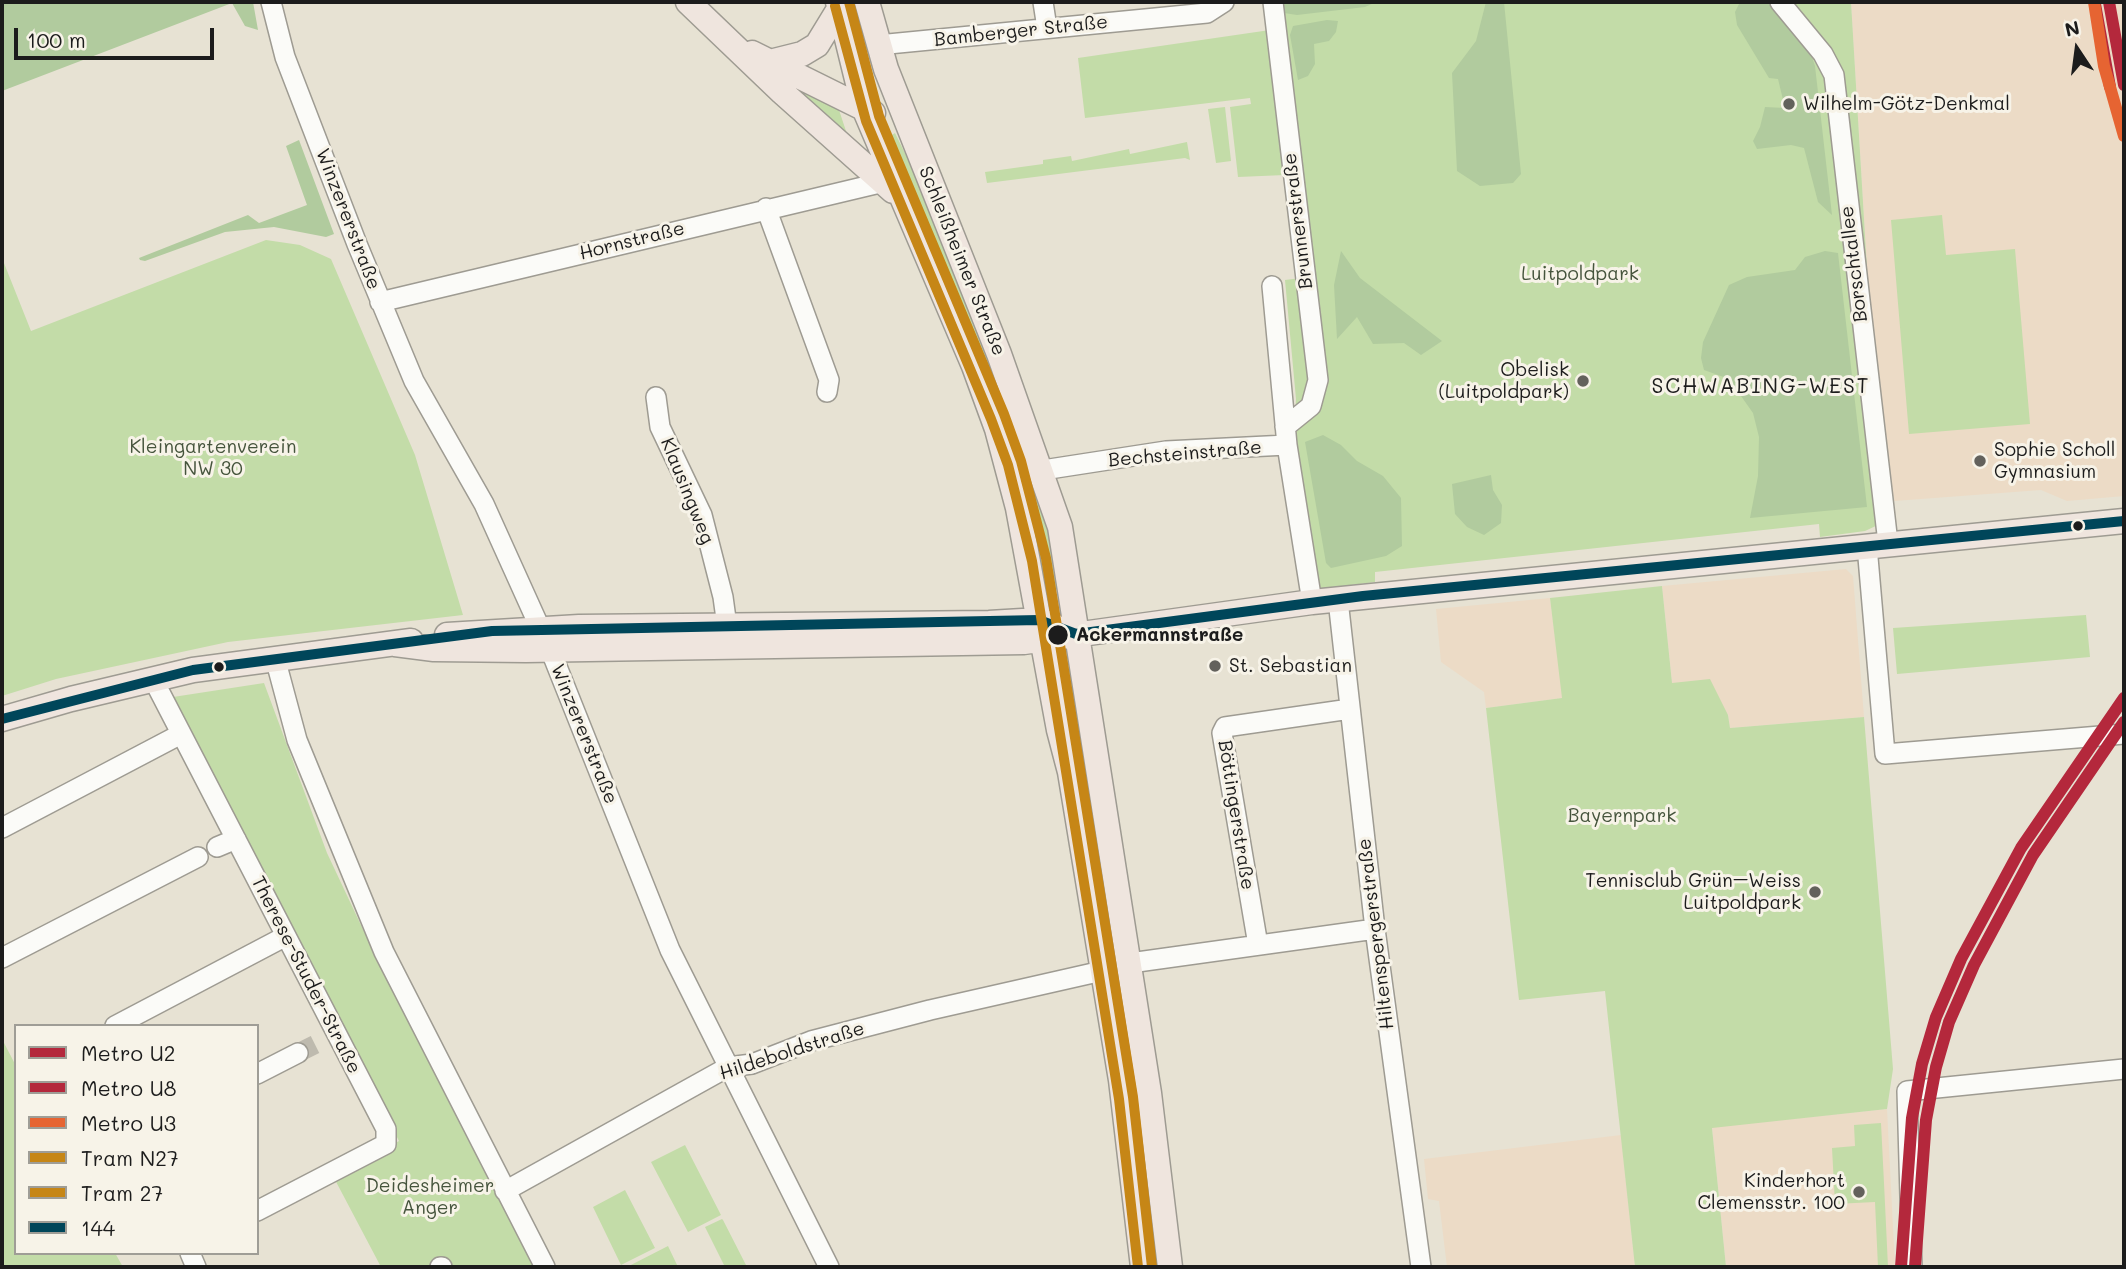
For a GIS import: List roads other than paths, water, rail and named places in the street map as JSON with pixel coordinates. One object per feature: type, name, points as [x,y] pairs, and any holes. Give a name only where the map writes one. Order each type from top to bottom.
[{"type":"main road","points":[[688,2],[903,202]]},
{"type":"main road","name":"Schleißheimer Straße","points":[[867,2],[878,46],[1042,470],[1060,527],[1130,963],[1170,1267]]},
{"type":"main road","points":[[770,62],[802,54],[817,44],[838,5]]},
{"type":"main road","name":"Schleißheimer Straße","points":[[838,5],[864,108],[974,366],[997,429],[1018,509],[1059,730],[1070,772],[1121,1080],[1143,1267]]},
{"type":"main road","points":[[734,44],[911,133]]},
{"type":"main road","points":[[2,719],[153,679],[275,658],[395,644],[434,649],[727,626],[1041,630],[1076,635],[1312,602],[2124,521]]},
{"type":"main road","points":[[545,639],[1041,630]]},
{"type":"street","name":"Winzererstraße","points":[[271,2],[285,57],[380,302],[414,381],[484,504],[545,639],[670,950],[829,1267]]},
{"type":"street","points":[[1043,2],[1047,27]]},
{"type":"street","name":"Bamberger Straße","points":[[878,46],[1207,13],[1224,2]]},
{"type":"street","name":"Brunnerstraße","points":[[1273,2],[1318,380],[1311,406],[1286,436]]},
{"type":"street","name":"Borschtallee","points":[[1780,2],[1823,54],[1834,75],[1878,545],[1885,754],[2124,734]]},
{"type":"street","name":"Hornstraße","points":[[380,302],[884,182]]},
{"type":"street","points":[[766,208],[829,380],[827,392]]},
{"type":"street","name":"Brunnerstraße","points":[[1272,286],[1286,436],[1312,602]]},
{"type":"street","name":"Klausingweg","points":[[656,397],[660,426],[702,515],[723,597],[727,626]]},
{"type":"street","name":"Bechsteinstraße","points":[[1042,470],[1286,436]]},
{"type":"street","name":"Hiltenspergerstraße","points":[[1338,600],[1374,929],[1421,1267]]},
{"type":"street","points":[[275,658],[297,740],[384,952],[545,1267]]},
{"type":"street","name":"Therese-Studer-Straße","points":[[153,679],[286,936],[327,1038],[386,1129],[386,1144],[259,1210]]},
{"type":"street","name":"Böttingerstraße","points":[[1258,945],[1222,733],[1225,727],[1350,709]]},
{"type":"street","points":[[2,828],[181,734]]},
{"type":"street","points":[[217,847],[236,839]]},
{"type":"street","points":[[2,958],[198,857]]},
{"type":"street","points":[[1130,963],[1374,929]]},
{"type":"street","points":[[119,1024],[286,936]]},
{"type":"street","name":"Hildeboldstraße","points":[[505,1191],[728,1067],[751,1063],[811,1041],[930,1010],[1102,971]]},
{"type":"street","points":[[259,1073],[298,1053]]},
{"type":"street","points":[[1912,1267],[1907,1091],[2124,1069]]},
{"type":"tunnel","points":[[298,1053],[318,1043]]},
{"type":"metro line","name":"U3","points":[[2094,2],[2104,66],[2124,136]]},
{"type":"metro line","name":"U2","points":[[2109,2],[2124,85]]},
{"type":"metro line","name":"U8","points":[[2095,4],[2110,87]]},
{"type":"metro line","name":"U2","points":[[1901,1267],[1912,1118],[1922,1064],[1936,1017],[1961,959],[2021,848],[2124,698]]},
{"type":"metro line","name":"U8","points":[[1915,1267],[1926,1120],[1936,1067],[1949,1022],[1974,965],[2033,855],[2124,722]]},
{"type":"tram line","name":"N27","points":[[849,2],[879,116],[1004,414],[1021,461],[1046,558],[1133,1097],[1152,1267]]},
{"type":"tram line","name":"27","points":[[835,6],[866,121],[1008,465],[1032,561],[1119,1099],[1138,1267]]},
{"type":"place","name":"Wilhelm-Götz-Denkmal","points":[[1789,104]]},
{"type":"place","name":"Obelisk (Luitpoldpark)","points":[[1583,381]]},
{"type":"place","name":"Sophie Scholl Gymnasium","points":[[1980,461]]},
{"type":"place","name":"Ackermannstraße","points":[[1058,635]]},
{"type":"place","name":"St. Sebastian","points":[[1215,666]]},
{"type":"place","name":"Tennisclub Grün–Weiss Luitpoldpark","points":[[1815,892]]},
{"type":"place","name":"Kinderhort Clemensstr. 100","points":[[1859,1192]]},
{"type":"district","name":"SCHWABING-WEST","points":[[1761,387]]},
{"type":"park label","name":"Luitpoldpark","points":[[1580,274]]},
{"type":"park label","name":"Kleingartenverein NW 30","points":[[213,458]]},
{"type":"park label","name":"Bayernpark","points":[[1622,816]]},
{"type":"park label","name":"Deidesheimer Anger","points":[[430,1197]]}]
